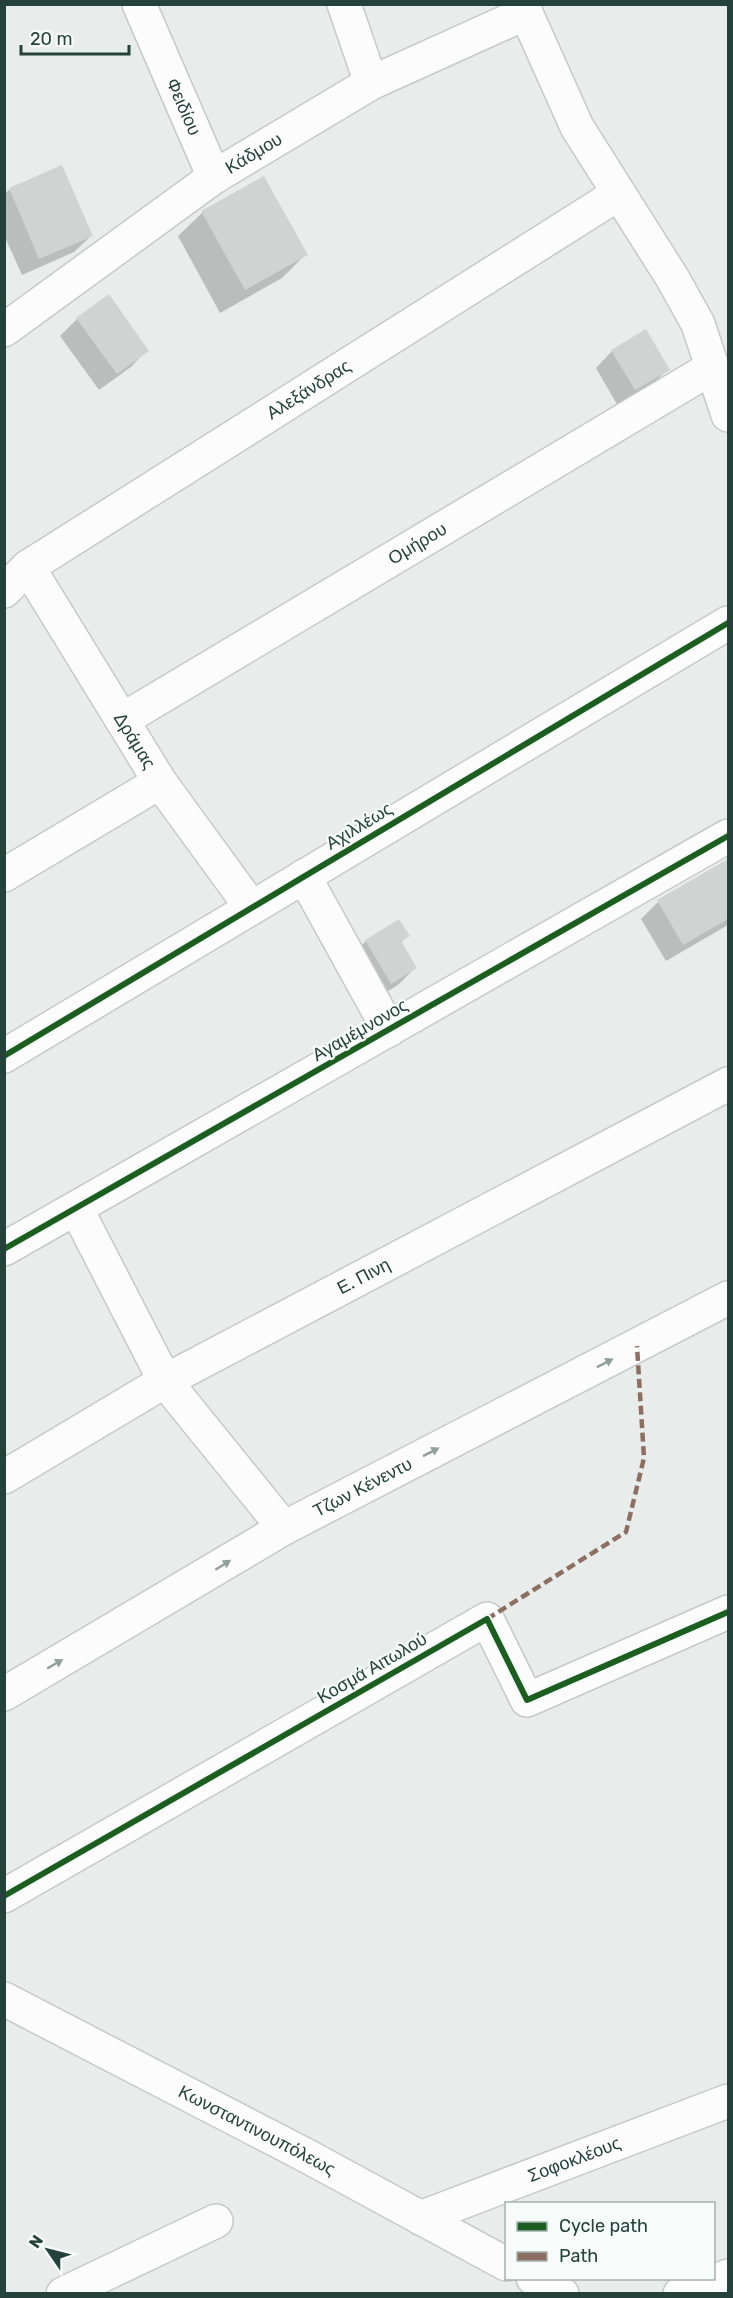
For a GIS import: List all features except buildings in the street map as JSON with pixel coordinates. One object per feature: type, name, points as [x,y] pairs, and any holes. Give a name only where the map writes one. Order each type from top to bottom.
[{"type":"street","name":"Φειδίου","points":[[139,4],[214,177]]},
{"type":"street","points":[[344,4],[371,83]]},
{"type":"street","name":"Κάδμου","points":[[4,330],[214,177],[371,83],[524,9]]},
{"type":"street","points":[[524,9],[577,127],[668,270],[698,324],[729,415]]},
{"type":"street","name":"Αλεξάνδρας","points":[[4,591],[28,567],[618,194]]},
{"type":"street","name":"Ομήρου","points":[[122,720],[712,367]]},
{"type":"street","name":"Δράμας","points":[[28,567],[160,782],[251,907]]},
{"type":"street","name":"Αχιλλέως","points":[[4,1056],[729,623]]},
{"type":"street","points":[[4,875],[160,782]]},
{"type":"street","name":"Αγαμέμνονος","points":[[4,1249],[77,1210],[729,836]]},
{"type":"street","points":[[304,876],[389,1030]]},
{"type":"street","name":"Ε. Πινη","points":[[4,1477],[165,1381],[729,1084]]},
{"type":"street","points":[[77,1210],[165,1381],[284,1528]]},
{"type":"street","name":"Τζων Κένεντυ","points":[[4,1694],[284,1528],[729,1298]]},
{"type":"street","name":"Κοσμά Αιτωλού","points":[[4,1896],[487,1619],[527,1700],[729,1612]]},
{"type":"street","name":"Κωνσταντινουπόλεως","points":[[4,1999],[505,2263]]},
{"type":"street","name":"Σοφοκλέους","points":[[420,2218],[729,2101]]},
{"type":"street","points":[[63,2294],[216,2221]]},
{"type":"street","points":[[680,2294],[729,2276]]},
{"type":"street","points":[[537,2280],[562,2294]]},
{"type":"marked path","points":[[487,1619],[626,1532],[644,1458],[637,1346]]},
{"type":"cycle path","points":[[4,1056],[728,623]]},
{"type":"cycle path","points":[[4,1249],[728,836]]},
{"type":"cycle path","points":[[4,1896],[487,1619],[527,1700],[728,1612]]}]
